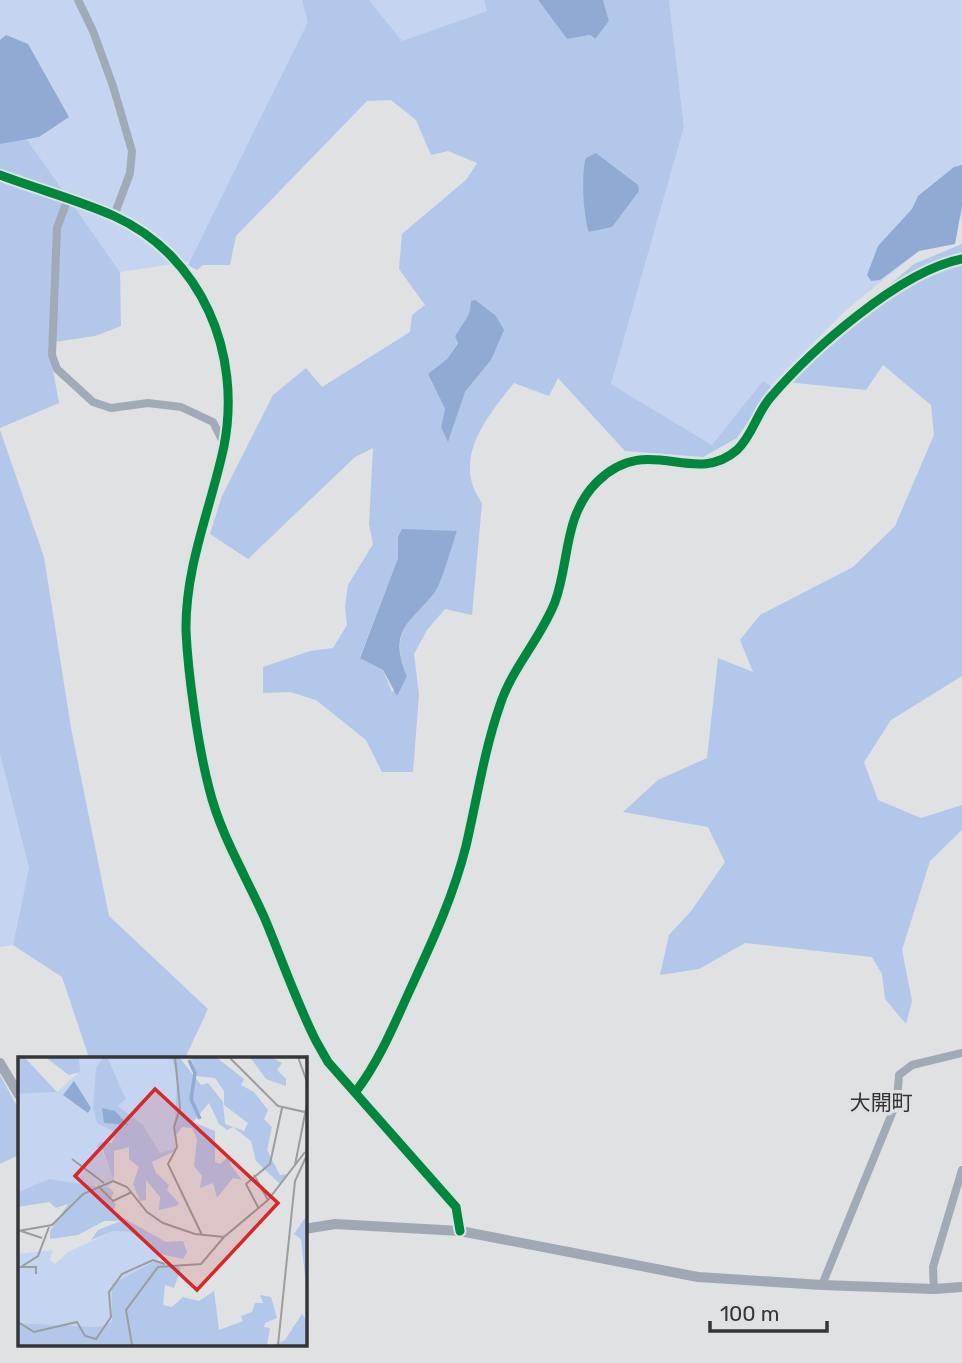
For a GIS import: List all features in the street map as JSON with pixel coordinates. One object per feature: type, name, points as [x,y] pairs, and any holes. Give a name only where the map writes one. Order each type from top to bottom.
[{"type":"street","points":[[78,0],[93,31],[132,151],[130,173],[114,216]]},
{"type":"street","points":[[0,175],[114,216],[150,236],[177,259],[194,280],[211,314],[222,349],[226,376],[224,444],[189,574],[186,632],[209,789],[225,834],[310,1030],[328,1062],[357,1090],[456,1207],[460,1231]]},
{"type":"street","points":[[67,201],[57,228],[52,355],[57,369],[84,396],[111,408],[164,403],[197,413],[213,422],[224,444]]},
{"type":"street","points":[[357,1090],[378,1056],[446,913],[465,848],[489,737],[501,700],[546,625],[557,596],[566,544],[587,494],[618,464],[638,458],[712,464],[737,450],[768,399],[841,327],[930,268],[962,259]]},
{"type":"street","points":[[822,1285],[897,1101],[899,1075],[912,1065],[962,1054]]},
{"type":"street","points":[[0,1063],[18,1093]]},
{"type":"street","points":[[934,1289],[933,1267],[962,1170]]},
{"type":"street","points":[[306,1229],[335,1224],[460,1231],[698,1277],[822,1285],[934,1289],[962,1287]]},
{"type":"shaded area","points":[[0,0],[302,0],[309,22],[193,261],[120,272],[0,101]]},
{"type":"shaded area","points":[[302,0],[369,0],[402,41],[487,11],[484,0],[538,0],[567,39],[590,35],[594,39],[609,21],[603,0],[669,0],[684,127],[611,384],[712,445],[763,381],[772,387],[737,438],[703,457],[625,451],[558,378],[549,396],[514,383],[483,425],[471,455],[473,487],[482,503],[472,615],[445,609],[427,630],[414,654],[419,694],[413,772],[382,772],[366,740],[316,700],[290,692],[263,693],[263,667],[310,651],[333,648],[347,625],[345,607],[348,585],[373,544],[369,524],[373,448],[355,457],[248,559],[210,534],[222,496],[273,395],[306,368],[322,387],[410,332],[412,315],[425,305],[399,269],[402,234],[467,179],[477,163],[448,151],[431,155],[416,120],[391,100],[367,101],[236,236],[230,265],[203,265],[197,270],[188,265],[308,22]],"holes":[[[596,153],[606,163],[601,228],[590,232],[584,203]],[[471,301],[491,360],[465,392],[448,441],[441,427],[445,409],[428,374],[447,359],[458,342],[455,336],[469,314]],[[457,531],[437,588],[404,629],[400,649],[407,676],[392,692],[383,670],[360,657],[398,558],[398,537]]]},
{"type":"shaded area","points":[[369,0],[484,0],[488,11],[402,41]]},
{"type":"shaded area","points":[[538,0],[603,0],[609,21],[595,39],[590,35],[567,39]]},
{"type":"shaded area","points":[[669,0],[962,0],[962,216],[845,311],[712,445],[611,384],[684,127]]},
{"type":"shaded area","points":[[6,35],[28,44],[69,117],[39,137],[0,144],[0,40]]},
{"type":"shaded area","points":[[0,101],[120,272],[121,326],[95,336],[48,343],[59,403],[0,428]]},
{"type":"shaded area","points":[[596,153],[638,185],[639,191],[612,227],[589,232],[584,206],[584,164],[586,158]]},
{"type":"shaded area","points":[[962,165],[962,206],[955,244],[919,251],[880,280],[871,281],[867,275],[878,246],[912,209],[918,196],[954,167]]},
{"type":"shaded area","points":[[962,244],[962,676],[891,720],[864,762],[878,800],[921,818],[962,805],[962,830],[930,861],[902,950],[912,1001],[906,1024],[885,999],[882,974],[872,957],[745,943],[699,969],[660,975],[669,935],[692,910],[725,862],[708,827],[623,812],[658,780],[707,758],[718,658],[753,672],[740,640],[760,615],[853,567],[895,526],[934,435],[931,405],[883,365],[866,390],[776,381],[914,264]]},
{"type":"shaded area","points":[[475,300],[496,316],[504,330],[491,360],[465,392],[448,442],[441,427],[445,409],[428,374],[447,359],[458,343],[455,336],[469,314],[471,301]]},
{"type":"shaded area","points":[[0,430],[44,557],[71,728],[109,916],[208,1009],[185,1057],[89,1057],[62,977],[13,945],[29,868],[0,755]]},
{"type":"shaded area","points":[[402,529],[457,531],[438,588],[404,629],[400,648],[407,676],[397,696],[383,670],[360,658],[398,558],[398,537]]},
{"type":"shaded area","points":[[0,755],[29,869],[13,945],[0,947]]},
{"type":"shaded area","points":[[0,1075],[18,1108],[18,1155],[0,1164]]},
{"type":"cycle path","points":[[0,175],[100,210],[145,234],[171,256],[192,282],[209,311],[227,376],[228,411],[219,469],[194,560],[186,631],[194,710],[209,788],[227,838],[265,919],[316,1041],[328,1062],[456,1207],[460,1231]]},
{"type":"cycle path","points":[[357,1090],[386,1042],[448,902],[466,846],[494,722],[505,691],[555,602],[573,524],[586,495],[597,482],[616,468],[634,461],[652,459],[704,464],[720,460],[737,450],[770,398],[832,336],[912,279],[938,266],[962,259]]},
{"type":"district","name":"大開町","points":[[881,1102]]}]
